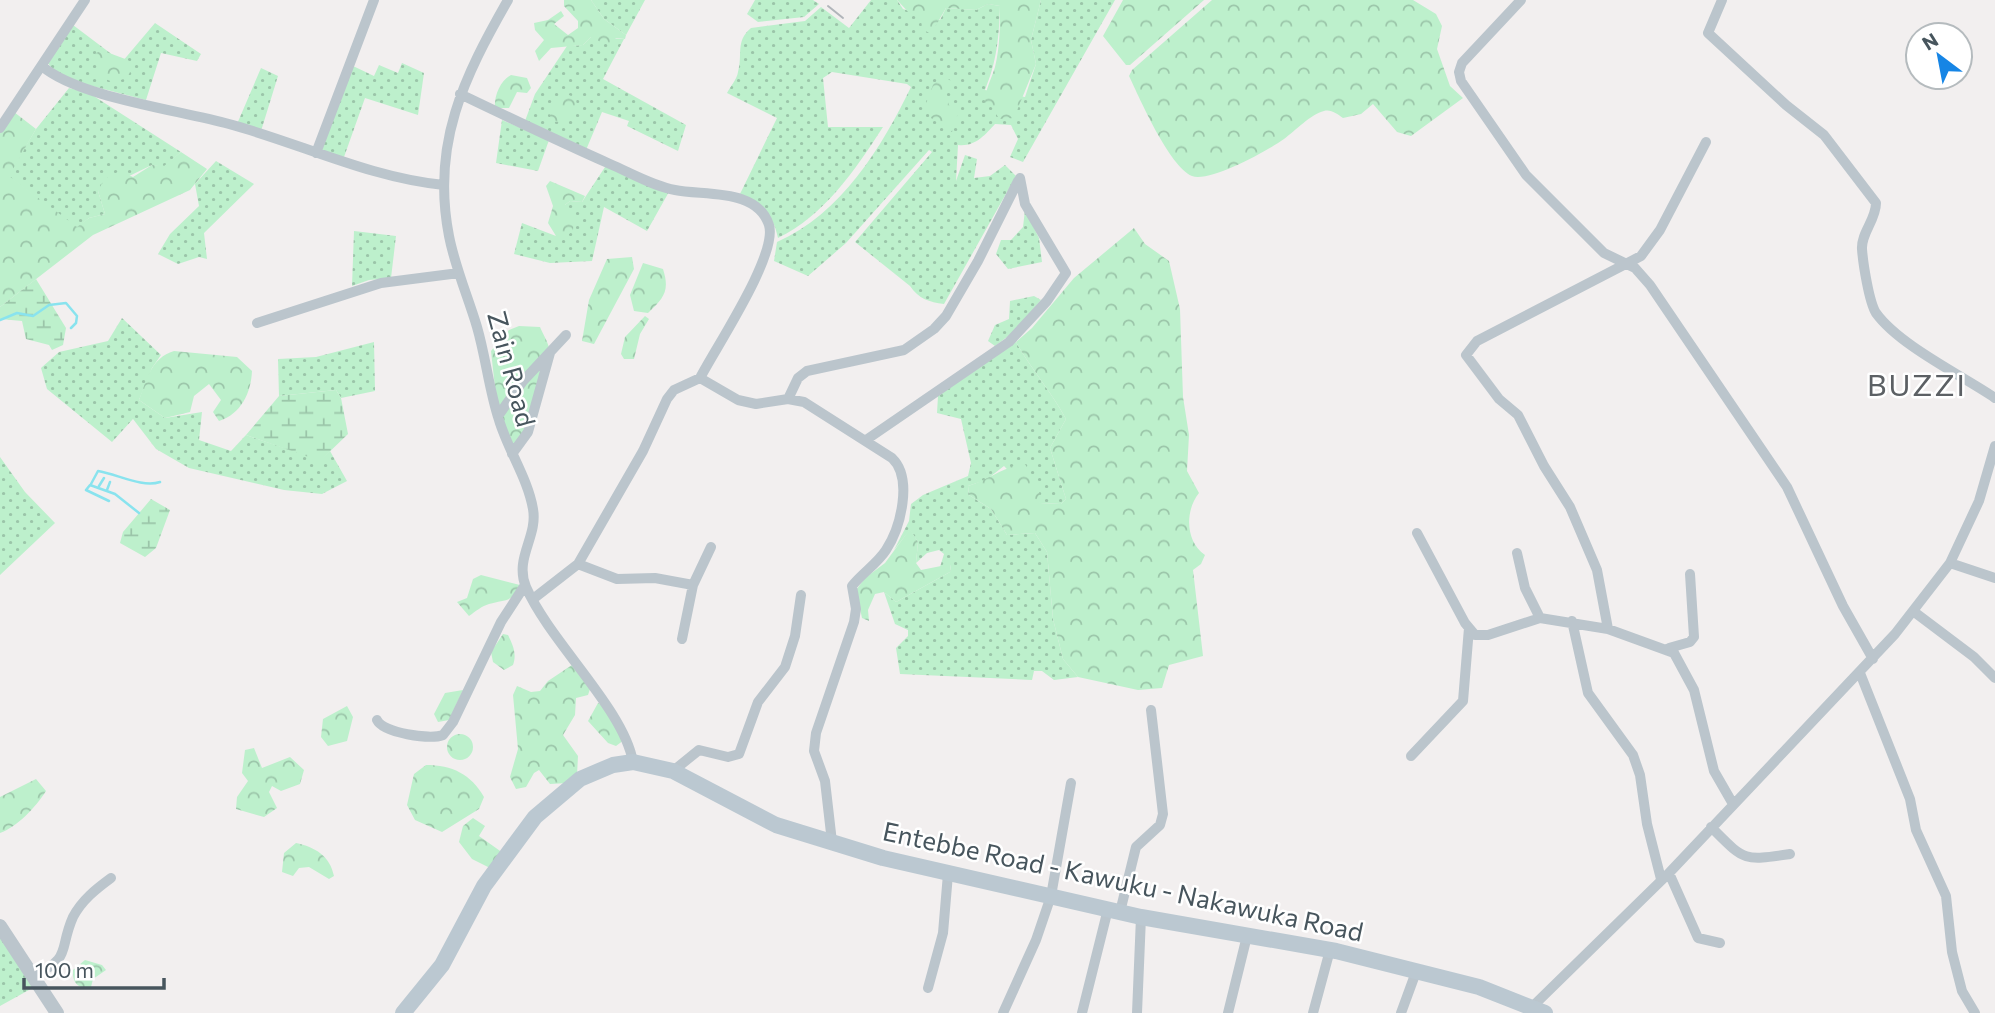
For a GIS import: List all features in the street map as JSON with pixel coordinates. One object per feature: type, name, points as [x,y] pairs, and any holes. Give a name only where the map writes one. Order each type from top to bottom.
[{"type":"main road","name":"Entebbe Road - Kawuku - Nakawuka Road","points":[[403,1013],[442,965],[484,886],[535,817],[580,779],[613,765],[633,762],[673,771],[755,816],[832,842],[948,874],[1141,917],[1330,950],[1479,987],[1531,1009]]},
{"type":"street","points":[[0,128],[85,0]]},
{"type":"street","points":[[316,153],[355,43],[374,0]]},
{"type":"street","name":"Zain Road","points":[[508,0],[472,64],[460,94],[446,156],[444,185],[449,233],[488,367],[498,416],[534,511],[521,569],[525,585]]},
{"type":"street","points":[[1521,0],[1462,63],[1459,72],[1461,81],[1526,175],[1604,253],[1627,264],[1650,285],[1787,487],[1843,606],[1873,659]]},
{"type":"street","points":[[1722,0],[1708,33],[1786,105],[1824,135],[1876,203],[1876,212],[1861,247],[1870,302],[1876,313],[1925,355],[1995,398]]},
{"type":"street","points":[[42,66],[71,85],[231,124],[316,153],[418,182],[444,185]]},
{"type":"street","points":[[460,94],[635,176],[675,190],[739,198],[764,214],[770,227],[770,243],[763,269],[699,379],[685,383],[667,399],[643,451],[578,564],[533,598]]},
{"type":"street","points":[[1608,629],[1597,570],[1570,507],[1518,415],[1499,399],[1465,355],[1477,341],[1627,264],[1651,244],[1706,142]]},
{"type":"street","points":[[788,399],[798,378],[807,371],[904,349],[934,329],[946,316],[978,261],[1020,178],[1025,204],[1066,274],[1040,310],[1009,342],[866,440]]},
{"type":"street","points":[[257,323],[381,283],[459,273]]},
{"type":"street","points":[[498,416],[523,381],[566,335]]},
{"type":"street","points":[[512,454],[528,432],[550,353]]},
{"type":"street","points":[[699,379],[738,400],[764,405],[788,399],[804,402],[866,440],[901,467],[904,479],[895,534],[885,553],[852,586],[856,609],[854,622],[816,733],[814,751],[825,781],[832,842]]},
{"type":"street","points":[[1531,1009],[1665,876],[1860,673],[1913,611],[1950,563],[1970,524],[1995,446]]},
{"type":"street","points":[[1417,533],[1475,635],[1488,635],[1540,618],[1572,621],[1608,629],[1669,648],[1690,642],[1694,637],[1690,574]]},
{"type":"street","points":[[682,639],[693,585],[711,547]]},
{"type":"street","points":[[1517,553],[1525,588],[1540,618]]},
{"type":"street","points":[[1950,563],[1995,578]]},
{"type":"street","points":[[578,564],[617,579],[655,578],[693,585]]},
{"type":"street","points":[[377,720],[380,726],[389,731],[429,737],[443,735],[453,722],[501,622],[525,585],[556,639],[622,730],[633,762]]},
{"type":"street","points":[[673,771],[699,750],[728,757],[739,754],[758,702],[785,667],[795,636],[802,595]]},
{"type":"street","points":[[1913,611],[1974,657],[1995,678]]},
{"type":"street","points":[[1572,621],[1588,692],[1633,755],[1640,775],[1647,824],[1665,876],[1698,938],[1720,943]]},
{"type":"street","points":[[1411,755],[1463,701],[1469,628]]},
{"type":"street","points":[[1669,648],[1683,666],[1694,690],[1714,771],[1733,804]]},
{"type":"street","points":[[1860,673],[1910,799],[1916,830],[1946,896],[1959,978],[1975,1013]]},
{"type":"street","points":[[1082,1013],[1136,847],[1160,825],[1163,814],[1151,710]]},
{"type":"street","points":[[1003,1013],[1036,940],[1051,896],[1071,783]]},
{"type":"street","points":[[1711,827],[1742,857],[1751,860],[1790,855]]},
{"type":"street","points":[[928,988],[945,920],[948,874]]},
{"type":"street","points":[[33,976],[59,961],[73,918],[82,903],[111,878]]},
{"type":"street","points":[[1137,1013],[1141,917]]},
{"type":"street","points":[[0,926],[57,1013]]},
{"type":"street","points":[[1228,1013],[1247,936]]},
{"type":"street","points":[[1313,1013],[1330,950]]},
{"type":"street","points":[[1401,1013],[1416,972]]},
{"type":"green space","points":[[564,0],[591,0],[604,19],[626,35],[625,39],[616,38],[611,43],[603,43],[591,37],[583,45],[551,48],[539,61],[535,51],[544,40],[535,30],[534,23],[548,20],[561,11],[564,16],[554,24],[568,35],[578,28],[578,21],[564,6]]},
{"type":"green space","points":[[591,0],[645,0],[626,35],[604,19]]},
{"type":"green space","points":[[755,0],[813,0],[819,4],[804,17],[758,22],[747,14]]},
{"type":"green space","points":[[871,0],[897,0],[903,9],[940,20],[946,8],[976,10],[988,4],[1000,6],[997,49],[985,90],[1025,97],[1036,64],[1031,40],[1041,0],[1115,0],[1023,162],[1010,157],[1018,139],[1011,125],[995,124],[975,142],[958,145],[956,181],[965,155],[977,159],[974,178],[990,176],[1005,165],[1016,176],[944,304],[921,297],[855,242],[932,152],[929,150],[846,243],[808,276],[774,261],[777,242],[800,230],[821,214],[840,196],[873,155],[900,110],[911,87],[907,84],[832,72],[823,78],[828,127],[883,127],[838,190],[795,228],[778,238],[773,222],[765,210],[740,194],[777,118],[727,93],[737,75],[741,43],[746,33],[751,28],[805,21],[821,7],[849,28]]},
{"type":"green space","points":[[897,0],[1041,0],[1031,40],[1036,64],[1014,118],[999,119],[993,108],[985,103],[998,52],[1000,6],[988,4],[976,10],[946,8],[931,34],[922,29],[921,16],[912,16]]},
{"type":"green space","points":[[1123,0],[1204,0],[1130,65],[1126,65],[1103,36]]},
{"type":"green space","points":[[1212,0],[1413,0],[1436,14],[1442,26],[1437,49],[1450,86],[1463,98],[1411,136],[1397,132],[1373,104],[1361,114],[1343,118],[1332,111],[1324,111],[1253,157],[1211,175],[1192,176],[1183,170],[1165,146],[1129,76],[1132,70]]},
{"type":"green space","points":[[155,23],[201,54],[197,61],[161,53],[146,100],[57,77],[48,63],[73,25],[122,62]]},
{"type":"green space","points":[[591,37],[624,39],[603,79],[686,125],[678,151],[627,126],[629,121],[602,112],[586,150],[525,121],[535,94],[567,46],[583,45]]},
{"type":"green space","points":[[101,50],[128,60],[132,68],[127,78],[113,82],[100,77],[95,54]]},
{"type":"green space","points":[[402,63],[424,73],[418,115],[365,98],[344,157],[321,152],[353,66],[374,76],[379,65],[398,73]]},
{"type":"green space","points":[[261,68],[278,76],[261,131],[237,124]]},
{"type":"green space","points":[[511,75],[527,78],[531,88],[527,93],[517,92],[509,108],[495,108],[499,89]]},
{"type":"green space","points":[[942,75],[951,81],[943,89],[949,105],[960,107],[952,132],[931,118],[925,106],[933,85]]},
{"type":"green space","points":[[69,88],[89,93],[181,152],[164,167],[152,165],[98,191],[105,214],[89,218],[77,228],[8,176],[36,129]]},
{"type":"green space","points":[[564,93],[576,98],[577,108],[567,121],[551,122],[548,105]]},
{"type":"green space","points":[[14,112],[36,129],[9,176],[77,227],[89,218],[105,214],[98,191],[104,179],[120,171],[133,177],[152,165],[164,166],[181,152],[207,169],[190,190],[93,235],[0,307],[0,133]]},
{"type":"green space","points":[[502,120],[549,140],[538,171],[496,163]]},
{"type":"green space","points":[[216,161],[254,184],[204,233],[207,259],[199,257],[178,264],[158,254],[170,234],[199,206],[195,184]]},
{"type":"green space","points":[[607,164],[670,190],[647,231],[604,207],[592,261],[550,263],[514,254],[522,223],[556,236],[565,205],[570,201],[582,202]]},
{"type":"green space","points":[[550,181],[585,196],[582,202],[570,201],[565,205],[565,212],[574,217],[573,230],[566,237],[556,236],[548,223],[553,206],[546,186]]},
{"type":"green space","points":[[1025,210],[1039,238],[1042,262],[1008,269],[996,254],[1001,240],[1011,240],[1023,227]]},
{"type":"green space","points":[[1134,228],[1145,244],[1169,261],[1180,309],[1183,397],[1189,435],[1187,471],[1199,493],[1191,508],[1189,526],[1194,542],[1205,555],[1201,564],[1193,570],[1203,656],[1169,665],[1162,688],[1138,690],[1078,677],[1063,659],[1053,619],[1047,552],[1035,533],[1007,535],[991,509],[969,495],[968,486],[1025,464],[1039,489],[1040,503],[1061,504],[1066,499],[1050,448],[1066,419],[1016,342],[1032,328],[1074,278]]},
{"type":"green space","points":[[354,231],[396,236],[391,278],[369,280],[352,286]]},
{"type":"green space","points":[[632,257],[634,269],[594,344],[582,341],[589,300],[607,259]]},
{"type":"green space","points":[[643,263],[663,269],[666,283],[662,298],[648,313],[634,311],[630,295]]},
{"type":"green space","points":[[36,279],[66,328],[63,345],[52,350],[49,345],[26,339],[22,321],[0,319],[0,307]]},
{"type":"green space","points":[[1034,296],[1041,300],[1015,331],[995,346],[988,341],[995,325],[1009,319],[1010,301]]},
{"type":"green space","points":[[645,316],[649,319],[640,334],[634,359],[624,359],[621,354],[625,337]]},
{"type":"green space","points":[[122,318],[161,355],[152,368],[139,400],[165,418],[202,412],[199,440],[231,451],[246,435],[320,460],[330,451],[347,481],[322,494],[284,490],[189,468],[156,449],[133,419],[112,442],[47,389],[41,368],[59,352],[108,341]]},
{"type":"green space","points":[[519,326],[540,327],[548,346],[549,359],[544,385],[533,412],[515,444],[508,445],[497,406],[491,351],[509,330]]},
{"type":"green space","points":[[374,342],[375,391],[341,398],[336,390],[279,396],[278,359],[316,357]]},
{"type":"green space","points":[[1016,342],[1066,419],[1050,448],[1066,499],[1061,504],[1040,503],[1004,466],[986,480],[968,486],[969,495],[991,509],[1007,535],[1035,533],[1047,552],[1053,619],[1063,659],[1078,677],[1054,680],[1042,671],[1034,671],[1032,680],[900,674],[896,648],[908,636],[908,630],[895,624],[884,592],[896,602],[950,572],[951,565],[940,567],[944,554],[939,550],[927,553],[916,563],[918,542],[910,530],[894,550],[909,521],[911,504],[923,495],[968,476],[971,463],[961,419],[937,413],[938,396]]},
{"type":"green space","points":[[174,351],[237,357],[252,371],[250,387],[239,408],[219,421],[213,412],[221,400],[209,384],[194,396],[190,412],[165,418],[139,400],[155,364]]},
{"type":"green space","points":[[336,390],[341,398],[348,434],[320,461],[246,435],[279,396]]},
{"type":"green space","points":[[0,457],[25,492],[55,523],[0,575]]},
{"type":"green space","points":[[151,499],[170,510],[156,548],[145,557],[120,543],[123,532]]},
{"type":"green space","points":[[910,529],[918,542],[916,563],[921,570],[951,564],[950,572],[896,602],[884,592],[875,594],[868,610],[869,621],[862,618],[856,590],[865,578],[885,563]]},
{"type":"green space","points":[[481,575],[520,585],[511,598],[486,605],[469,616],[457,602],[467,598],[473,579]]},
{"type":"green space","points":[[503,634],[508,635],[515,657],[513,665],[504,670],[493,662],[491,652]]},
{"type":"green space","points":[[572,665],[590,689],[588,695],[576,698],[575,715],[563,735],[578,756],[577,775],[568,783],[550,784],[539,770],[534,773],[526,787],[516,789],[510,777],[518,749],[513,695],[517,686],[531,692],[540,691],[548,681]]},
{"type":"green space","points":[[463,690],[449,720],[438,722],[434,714],[445,693]]},
{"type":"green space","points":[[598,703],[604,706],[624,740],[616,746],[608,743],[588,721]]},
{"type":"green space","points":[[347,706],[353,717],[347,741],[328,746],[321,737],[323,719]]},
{"type":"green space","points":[[460,734],[469,738],[473,747],[469,756],[460,760],[451,756],[447,747],[451,738]]},
{"type":"green space","points":[[254,748],[262,768],[290,757],[304,770],[300,784],[281,791],[272,786],[269,792],[277,808],[264,817],[236,809],[237,797],[248,781],[242,773],[245,750]]},
{"type":"green space","points":[[426,765],[460,772],[473,782],[484,797],[479,809],[442,832],[415,820],[407,805],[414,774]]},
{"type":"green space","points":[[36,779],[46,791],[25,816],[0,833],[0,797]]},
{"type":"green space","points":[[473,818],[485,826],[479,836],[503,853],[490,868],[472,859],[459,842],[463,826]]},
{"type":"green space","points":[[296,843],[321,854],[329,863],[334,876],[329,879],[309,867],[299,868],[293,876],[282,872],[284,853]]},
{"type":"green space","points":[[0,929],[38,985],[0,1006]]},
{"type":"green space","points":[[85,960],[102,965],[106,970],[93,979],[91,987],[86,988],[77,984],[73,974],[73,970]]},
{"type":"waterway","points":[[0,320],[17,313],[33,316],[49,305],[66,303],[77,316],[76,323],[71,328]]},
{"type":"waterway","points":[[91,484],[98,471],[137,482],[160,482]]},
{"type":"waterway","points":[[99,486],[104,478]]},
{"type":"waterway","points":[[107,490],[110,482]]},
{"type":"waterway","points":[[109,501],[86,490],[90,485],[115,494],[139,513]]},
{"type":"tram line","points":[[828,6],[843,18]]},
{"type":"district","name":"BUZZI","points":[[1917,386]]}]
